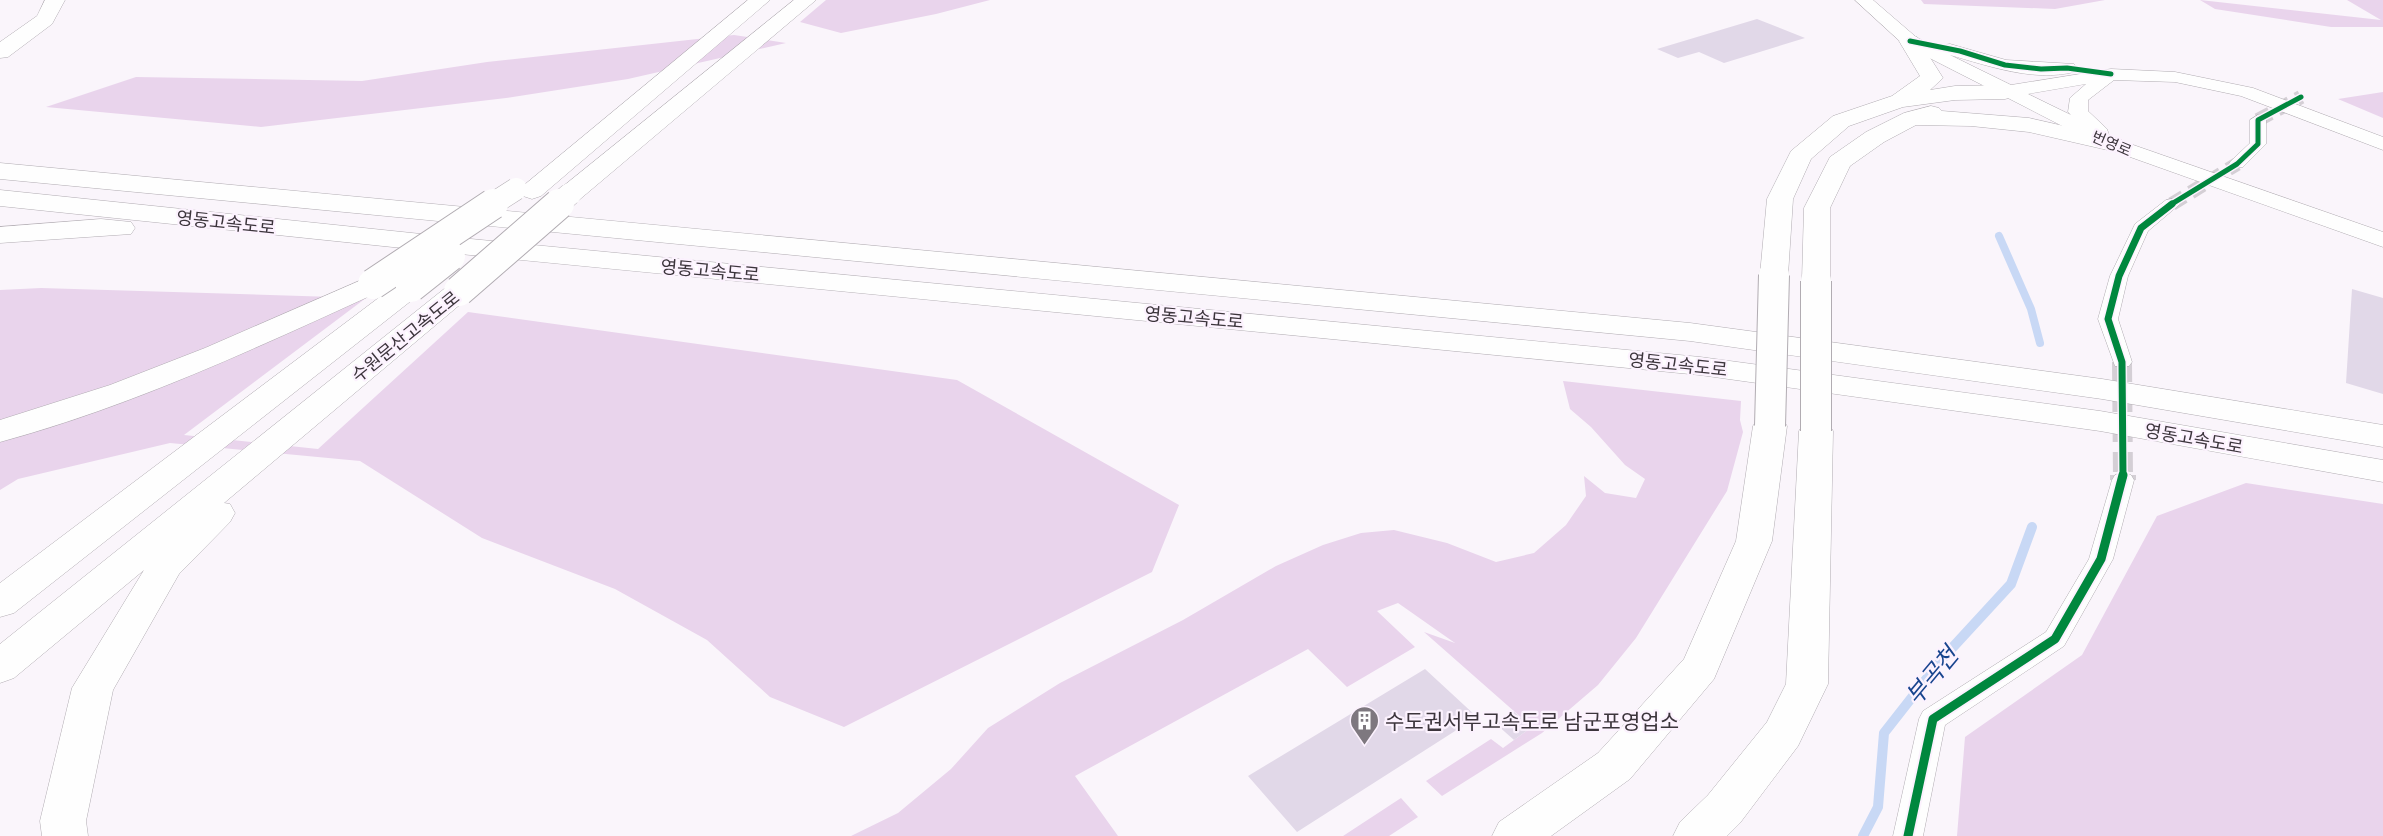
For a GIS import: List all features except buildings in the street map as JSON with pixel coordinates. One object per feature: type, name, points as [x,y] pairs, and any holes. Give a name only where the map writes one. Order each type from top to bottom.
[{"type":"highway","points":[[0,38],[19,23],[33,0]]},
{"type":"highway","points":[[0,52],[45,20],[55,0]]},
{"type":"highway","points":[[0,431],[121,392],[216,355],[373,284],[524,190],[598,137],[760,0]]},
{"type":"highway","name":"수원문산고속도로","points":[[0,667],[459,291],[570,194],[806,0]]},
{"type":"highway","points":[[1696,836],[1724,809],[1783,734],[1807,684],[1816,431],[1817,208],[1839,162],[1875,137],[1905,110],[1932,78],[1918,58],[1910,41]]},
{"type":"highway","points":[[1515,836],[1614,766],[1700,668],[1754,541],[1770,426],[1774,275],[1780,199],[1800,156],[1841,121],[1905,110],[1969,104],[2005,92]]},
{"type":"highway","points":[[1905,110],[2029,125],[2112,144]]},
{"type":"highway","name":"영동고속도로","points":[[0,171],[1690,332],[2090,388],[2383,436]]},
{"type":"highway","name":"수원문산고속도로","points":[[0,603],[411,287],[524,190]]},
{"type":"highway","name":"영동고속도로","points":[[0,198],[450,245],[1700,366],[2100,421],[2383,471]]},
{"type":"highway","points":[[0,235],[101,227],[450,245]]},
{"type":"highway","points":[[65,836],[63,821],[93,688],[166,565],[336,392]]},
{"type":"street","name":"번영로","points":[[1863,0],[1910,41],[2005,92],[2112,144],[2383,240]]},
{"type":"street","points":[[1910,41],[1960,51],[2005,65],[2175,77],[2246,92],[2383,144]]},
{"type":"street","points":[[2005,92],[2111,74]]},
{"type":"street","points":[[2111,74],[2079,98],[2078,112],[2112,144]]},
{"type":"street","points":[[2237,164],[2258,144],[2258,120]]},
{"type":"street","points":[[2122,362],[2108,319],[2119,276],[2142,228],[2172,204]]},
{"type":"street","points":[[1908,836],[1933,719],[2055,639],[2101,559],[2123,480]]},
{"type":"shaded area","points":[[826,0],[990,0],[936,14],[841,33],[800,22]]},
{"type":"shaded area","points":[[1921,0],[2105,0],[2055,9],[1924,4]]},
{"type":"shaded area","points":[[2200,0],[2381,20],[2347,0],[2383,0],[2383,27],[2331,27],[2215,9]]},
{"type":"shaded area","points":[[734,35],[786,43],[628,79],[506,98],[261,127],[46,107],[136,77],[362,81],[487,62]]},
{"type":"shaded area","points":[[2383,92],[2383,118],[2338,99]]},
{"type":"shaded area","points":[[41,288],[366,298],[184,435],[318,449],[468,312],[957,380],[1179,505],[1152,572],[844,727],[770,697],[707,640],[615,589],[482,538],[360,461],[170,443],[18,479],[0,490],[0,290]]},
{"type":"shaded area","points":[[1563,381],[1741,401],[1740,420],[1743,432],[1727,491],[1636,638],[1598,685],[1542,733],[1442,796],[1426,781],[1491,739],[1503,748],[1532,727],[1424,632],[1455,643],[1398,603],[1377,611],[1415,647],[1347,687],[1308,649],[1075,776],[1118,836],[851,836],[898,813],[951,769],[988,728],[1060,683],[1183,620],[1276,566],[1323,545],[1361,533],[1394,530],[1447,543],[1496,562],[1534,553],[1566,525],[1586,496],[1584,476],[1605,493],[1636,498],[1645,479],[1625,465],[1591,427],[1570,409]]},
{"type":"shaded area","points":[[2246,483],[2383,504],[2383,836],[1957,836],[1965,737],[2082,655],[2157,516]]},
{"type":"shaded area","points":[[1401,798],[1418,817],[1389,836],[1343,836]]},
{"type":"waterway","name":"부곡천","points":[[1999,236],[2031,309],[2040,343]]},
{"type":"waterway","name":"부곡천","points":[[1863,836],[1878,807],[1884,733],[1942,659],[2011,584],[2032,527]]},
{"type":"tunnel","points":[[2258,120],[2301,97]]},
{"type":"tunnel","points":[[2172,204],[2237,164]]},
{"type":"tunnel","points":[[2122,362],[2123,477]]},
{"type":"cycle path","points":[[1910,41],[1960,51],[2005,65],[2041,69],[2067,68],[2111,74]]},
{"type":"cycle path","points":[[1908,836],[1933,719],[2055,639],[2101,559],[2123,480],[2122,362],[2108,319],[2119,276],[2141,228],[2172,204],[2237,164],[2258,144],[2258,120],[2301,97]]},
{"type":"place","name":"수도권서부고속도로 남군포영업소","points":[[1364,746]]}]
